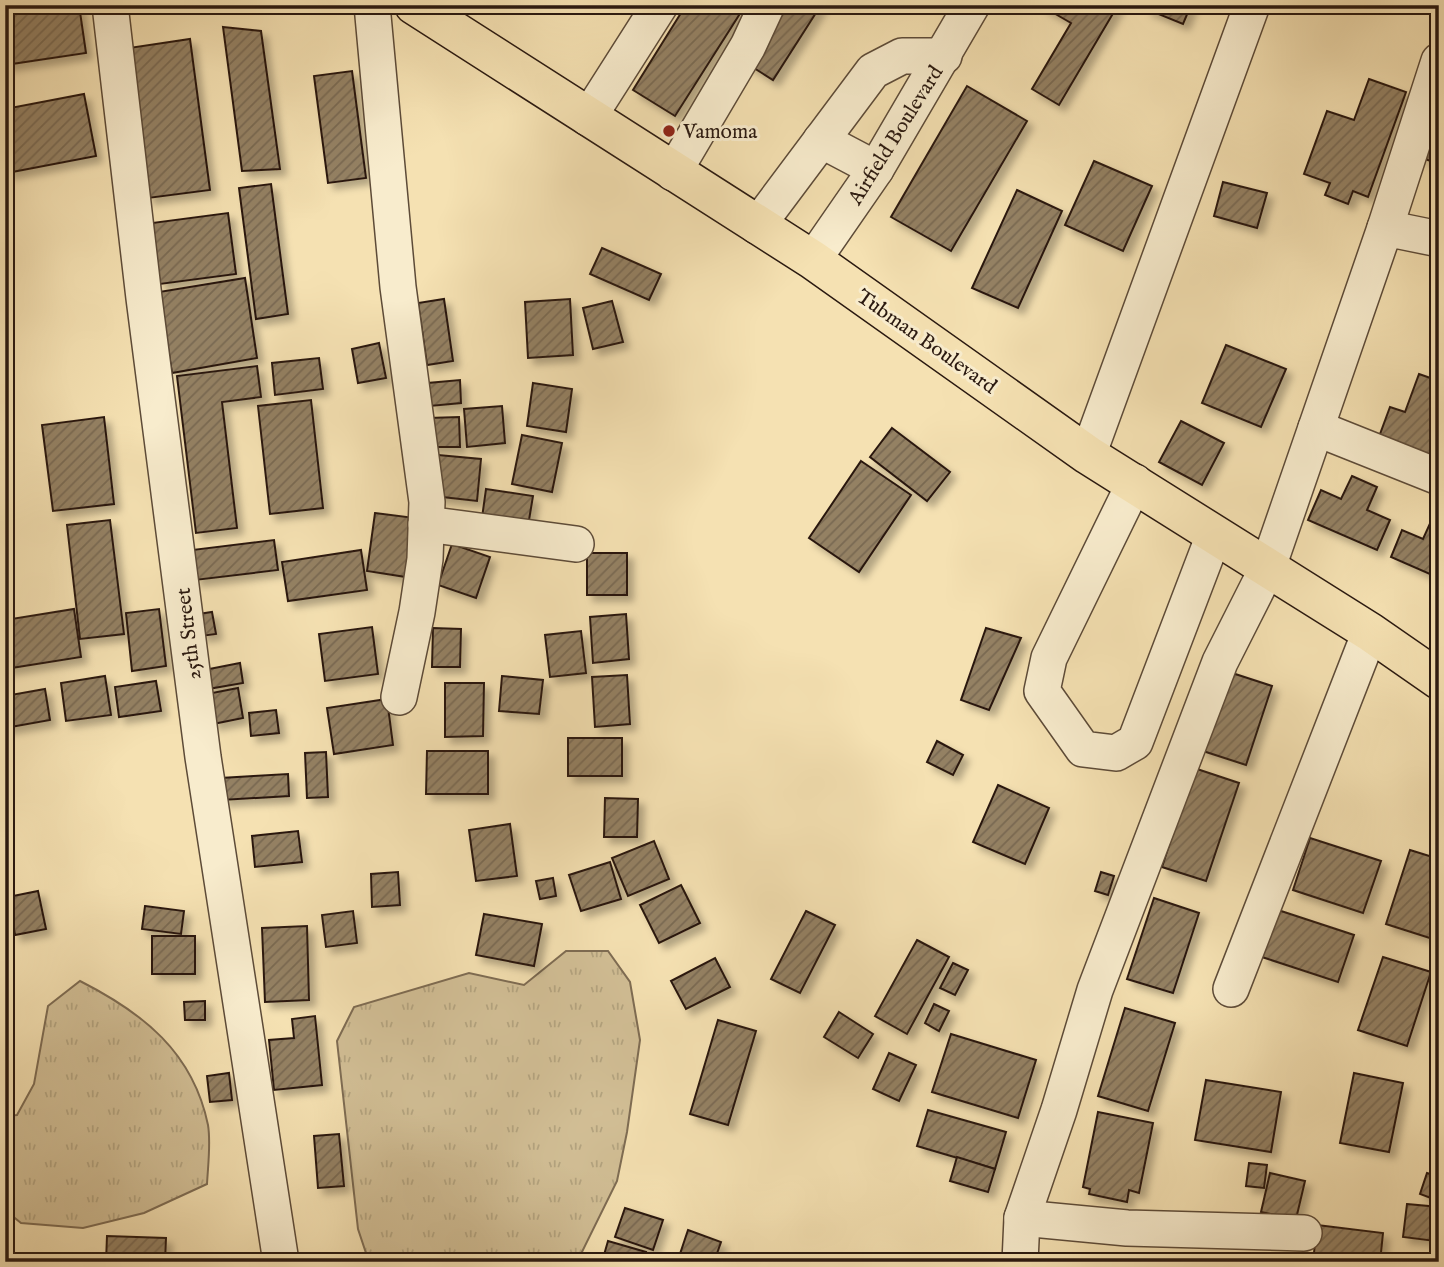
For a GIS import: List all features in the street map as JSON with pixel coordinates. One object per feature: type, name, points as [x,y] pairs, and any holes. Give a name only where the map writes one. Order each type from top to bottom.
[{"type":"highway","name":"Tubman Boulevard","points":[[414,5],[813,261],[1088,455],[1135,482],[1214,535],[1370,632],[1439,680]]},
{"type":"street","name":"25th Street","points":[[110,5],[144,298],[203,757],[281,1262]]},
{"type":"street","points":[[372,5],[398,287],[427,502],[425,559],[399,697]]},
{"type":"street","points":[[588,118],[660,5]]},
{"type":"street","points":[[674,173],[748,46],[767,5]]},
{"type":"street","name":"Airfield Boulevard","points":[[813,261],[876,169],[972,5]]},
{"type":"street","points":[[1088,455],[1252,5]]},
{"type":"street","points":[[757,226],[873,71],[902,56],[944,56]]},
{"type":"street","points":[[1020,1262],[1022,1219],[1059,1110],[1094,990],[1220,662],[1268,567],[1385,228],[1439,61]]},
{"type":"street","points":[[821,140],[876,169]]},
{"type":"street","points":[[1385,228],[1439,239]]},
{"type":"street","points":[[1316,428],[1439,477]]},
{"type":"street","points":[[1135,482],[1046,669],[1042,691],[1083,749],[1116,752],[1135,742],[1214,535]]},
{"type":"street","points":[[426,524],[576,544]]},
{"type":"street","points":[[1231,989],[1370,632]]},
{"type":"street","points":[[1022,1219],[1127,1228],[1304,1233]]},
{"type":"green space","points":[[566,951],[608,951],[630,982],[640,1040],[617,1181],[577,1262],[369,1262],[358,1229],[337,1041],[354,1007],[469,973],[524,985]]},
{"type":"green space","points":[[80,981],[144,1021],[178,1056],[191,1076],[208,1125],[207,1184],[144,1213],[83,1228],[21,1223],[5,1210],[5,1116],[17,1115],[34,1084],[48,1006]]},
{"type":"building","points":[[79,5],[86,53],[5,65],[5,13]]},
{"type":"building","points":[[686,5],[730,5],[741,12],[675,116],[633,90]]},
{"type":"building","points":[[784,5],[821,5],[773,80],[746,63]]},
{"type":"building","points":[[1040,5],[1118,5],[1059,105],[1032,89],[1071,23]]},
{"type":"building","points":[[1147,5],[1191,5],[1183,24],[1146,9]]},
{"type":"building","points":[[223,27],[261,31],[280,169],[242,171]]},
{"type":"building","points":[[190,39],[210,190],[148,198],[129,48]]},
{"type":"building","points":[[352,71],[366,178],[328,183],[314,76]]},
{"type":"building","points":[[1369,79],[1406,92],[1368,197],[1353,191],[1348,204],[1325,195],[1330,183],[1304,174],[1327,111],[1354,120]]},
{"type":"building","points":[[967,86],[1027,121],[951,251],[891,217]]},
{"type":"building","points":[[84,94],[96,156],[7,173],[5,109]]},
{"type":"building","points":[[1435,119],[1439,121],[1439,164],[1422,158]]},
{"type":"building","points":[[1094,161],[1152,186],[1123,251],[1065,225]]},
{"type":"building","points":[[1223,182],[1267,193],[1257,228],[1214,216]]},
{"type":"building","points":[[271,184],[288,314],[256,319],[239,188]]},
{"type":"building","points":[[1017,190],[1062,211],[1018,308],[972,288]]},
{"type":"building","points":[[228,213],[236,274],[160,284],[152,223]]},
{"type":"building","points":[[602,248],[661,274],[649,300],[590,274]]},
{"type":"building","points":[[245,278],[257,358],[172,373],[159,292]]},
{"type":"building","points":[[444,299],[453,361],[427,365],[418,303]]},
{"type":"building","points":[[570,299],[573,355],[528,358],[525,302]]},
{"type":"building","points":[[612,301],[623,342],[593,349],[583,308]]},
{"type":"building","points":[[379,343],[386,378],[358,383],[352,349]]},
{"type":"building","points":[[1226,345],[1286,369],[1261,427],[1202,403]]},
{"type":"building","points":[[319,358],[323,389],[275,395],[272,363]]},
{"type":"building","points":[[257,366],[261,397],[222,402],[237,528],[196,533],[177,376]]},
{"type":"building","points":[[1419,374],[1439,381],[1439,467],[1376,445],[1390,407],[1405,412]]},
{"type":"building","points":[[460,380],[461,403],[430,406],[428,383]]},
{"type":"building","points":[[533,383],[572,389],[566,432],[527,426]]},
{"type":"building","points":[[311,400],[323,508],[270,514],[258,406]]},
{"type":"building","points":[[502,406],[505,443],[467,447],[464,409]]},
{"type":"building","points":[[104,417],[114,504],[53,511],[42,425]]},
{"type":"building","points":[[459,417],[460,447],[429,447],[428,418]]},
{"type":"building","points":[[1181,421],[1224,443],[1202,485],[1159,462]]},
{"type":"building","points":[[892,428],[950,472],[927,501],[870,457]]},
{"type":"building","points":[[522,435],[562,443],[552,492],[512,484]]},
{"type":"building","points":[[438,455],[481,459],[477,501],[434,496]]},
{"type":"building","points":[[861,461],[911,495],[859,572],[809,538]]},
{"type":"building","points":[[1352,476],[1377,487],[1367,510],[1390,520],[1377,550],[1308,520],[1321,490],[1341,499]]},
{"type":"building","points":[[486,489],[533,496],[527,532],[481,525]]},
{"type":"building","points":[[1437,508],[1439,578],[1391,557],[1402,530],[1423,539]]},
{"type":"building","points":[[375,513],[415,518],[406,577],[367,571]]},
{"type":"building","points":[[110,520],[124,634],[80,639],[67,525]]},
{"type":"building","points":[[274,540],[278,570],[195,580],[192,550]]},
{"type":"building","points":[[452,544],[490,557],[476,598],[438,585]]},
{"type":"building","points":[[361,550],[367,590],[288,601],[282,562]]},
{"type":"building","points":[[587,553],[627,553],[627,595],[587,595]]},
{"type":"building","points":[[74,609],[81,657],[5,669],[5,620]]},
{"type":"building","points":[[159,609],[166,666],[132,671],[126,613]]},
{"type":"building","points":[[212,612],[216,634],[201,636],[198,614]]},
{"type":"building","points":[[626,614],[629,659],[593,663],[590,617]]},
{"type":"building","points":[[372,627],[378,674],[325,681],[319,634]]},
{"type":"building","points":[[433,628],[461,629],[460,667],[432,667]]},
{"type":"building","points":[[986,628],[1021,638],[989,710],[961,700]]},
{"type":"building","points":[[581,631],[586,673],[550,677],[545,635]]},
{"type":"building","points":[[240,663],[243,683],[208,689],[204,670]]},
{"type":"building","points":[[1226,671],[1272,686],[1246,765],[1200,750]]},
{"type":"building","points":[[627,675],[630,724],[595,727],[592,677]]},
{"type":"building","points":[[105,676],[111,715],[66,721],[61,683]]},
{"type":"building","points":[[502,676],[543,680],[539,714],[499,711]]},
{"type":"building","points":[[156,681],[161,711],[119,717],[115,687]]},
{"type":"building","points":[[445,683],[484,683],[483,736],[445,737]]},
{"type":"building","points":[[238,688],[243,718],[213,724],[207,694]]},
{"type":"building","points":[[45,689],[50,720],[5,728],[5,696]]},
{"type":"building","points":[[387,699],[393,745],[334,754],[327,708]]},
{"type":"building","points":[[276,710],[279,733],[251,736],[249,713]]},
{"type":"building","points":[[568,738],[622,738],[622,776],[568,776]]},
{"type":"building","points":[[937,741],[963,755],[953,775],[927,762]]},
{"type":"building","points":[[427,751],[488,751],[488,794],[426,794]]},
{"type":"building","points":[[326,752],[328,797],[307,798],[305,753]]},
{"type":"building","points":[[1194,768],[1239,783],[1206,881],[1162,867]]},
{"type":"building","points":[[288,774],[289,796],[222,800],[221,778]]},
{"type":"building","points":[[998,785],[1049,808],[1025,864],[973,842]]},
{"type":"building","points":[[605,798],[638,799],[637,837],[604,837]]},
{"type":"building","points":[[510,824],[517,876],[476,881],[469,830]]},
{"type":"building","points":[[298,831],[302,862],[255,867],[252,836]]},
{"type":"building","points":[[1310,838],[1381,861],[1363,913],[1293,890]]},
{"type":"building","points":[[654,841],[669,879],[628,896],[612,858]]},
{"type":"building","points":[[1410,850],[1439,859],[1439,931],[1436,940],[1386,924]]},
{"type":"building","points":[[610,862],[621,899],[581,911],[569,875]]},
{"type":"building","points":[[398,872],[400,905],[372,907],[371,874]]},
{"type":"building","points":[[1101,872],[1114,876],[1108,895],[1095,891]]},
{"type":"building","points":[[553,878],[556,896],[540,899],[536,881]]},
{"type":"building","points":[[681,885],[700,923],[659,943],[640,905]]},
{"type":"building","points":[[38,891],[46,929],[15,935],[8,897]]},
{"type":"building","points":[[1154,898],[1199,913],[1173,993],[1127,979]]},
{"type":"building","points":[[145,906],[184,911],[181,934],[142,929]]},
{"type":"building","points":[[1278,910],[1354,935],[1338,982],[1262,957]]},
{"type":"building","points":[[353,911],[357,943],[326,947],[322,915]]},
{"type":"building","points":[[806,911],[835,925],[800,993],[771,979]]},
{"type":"building","points":[[484,914],[542,924],[534,966],[476,955]]},
{"type":"building","points":[[307,926],[309,1000],[265,1002],[262,928]]},
{"type":"building","points":[[152,936],[195,936],[195,974],[152,974]]},
{"type":"building","points":[[917,940],[949,957],[907,1034],[875,1016]]},
{"type":"building","points":[[1383,957],[1431,972],[1407,1046],[1358,1030]]},
{"type":"building","points":[[715,958],[730,987],[686,1009],[671,981]]},
{"type":"building","points":[[953,963],[968,970],[955,995],[940,988]]},
{"type":"building","points":[[205,1001],[205,1020],[185,1020],[184,1002]]},
{"type":"building","points":[[934,1004],[949,1011],[939,1031],[925,1023]]},
{"type":"building","points":[[1125,1008],[1175,1023],[1148,1111],[1098,1096]]},
{"type":"building","points":[[839,1012],[873,1034],[858,1058],[824,1037]]},
{"type":"building","points":[[315,1016],[322,1085],[274,1090],[269,1040],[294,1038],[292,1019]]},
{"type":"building","points":[[718,1020],[756,1031],[728,1125],[690,1114]]},
{"type":"building","points":[[951,1034],[1036,1060],[1018,1118],[932,1092]]},
{"type":"building","points":[[889,1053],[916,1065],[899,1101],[873,1089]]},
{"type":"building","points":[[229,1073],[232,1100],[210,1102],[207,1076]]},
{"type":"building","points":[[1354,1073],[1403,1083],[1389,1152],[1340,1143]]},
{"type":"building","points":[[1206,1080],[1281,1092],[1271,1152],[1195,1140]]},
{"type":"building","points":[[928,1110],[1006,1132],[995,1169],[917,1146]]},
{"type":"building","points":[[1098,1112],[1153,1123],[1139,1193],[1129,1190],[1127,1202],[1089,1194],[1090,1189],[1083,1187]]},
{"type":"building","points":[[339,1134],[344,1186],[318,1188],[314,1136]]},
{"type":"building","points":[[957,1157],[995,1169],[988,1192],[950,1181]]},
{"type":"building","points":[[1249,1163],[1267,1165],[1264,1188],[1246,1186]]},
{"type":"building","points":[[1270,1173],[1305,1181],[1296,1219],[1261,1212]]},
{"type":"building","points":[[1427,1173],[1439,1177],[1439,1201],[1420,1194]]},
{"type":"building","points":[[1407,1204],[1439,1207],[1435,1241],[1403,1237]]},
{"type":"building","points":[[625,1208],[663,1220],[653,1250],[615,1237]]},
{"type":"building","points":[[1317,1225],[1383,1233],[1380,1262],[1313,1262]]},
{"type":"building","points":[[688,1230],[721,1242],[714,1262],[693,1262],[679,1257]]},
{"type":"building","points":[[107,1236],[166,1238],[165,1262],[106,1262]]},
{"type":"building","points":[[608,1241],[646,1252],[643,1262],[602,1262]]},
{"type":"building","points":[[1194,1253],[1194,1262],[1165,1262],[1165,1256]]},
{"type":"place","name":"Vamoma","points":[[669,131]]}]
